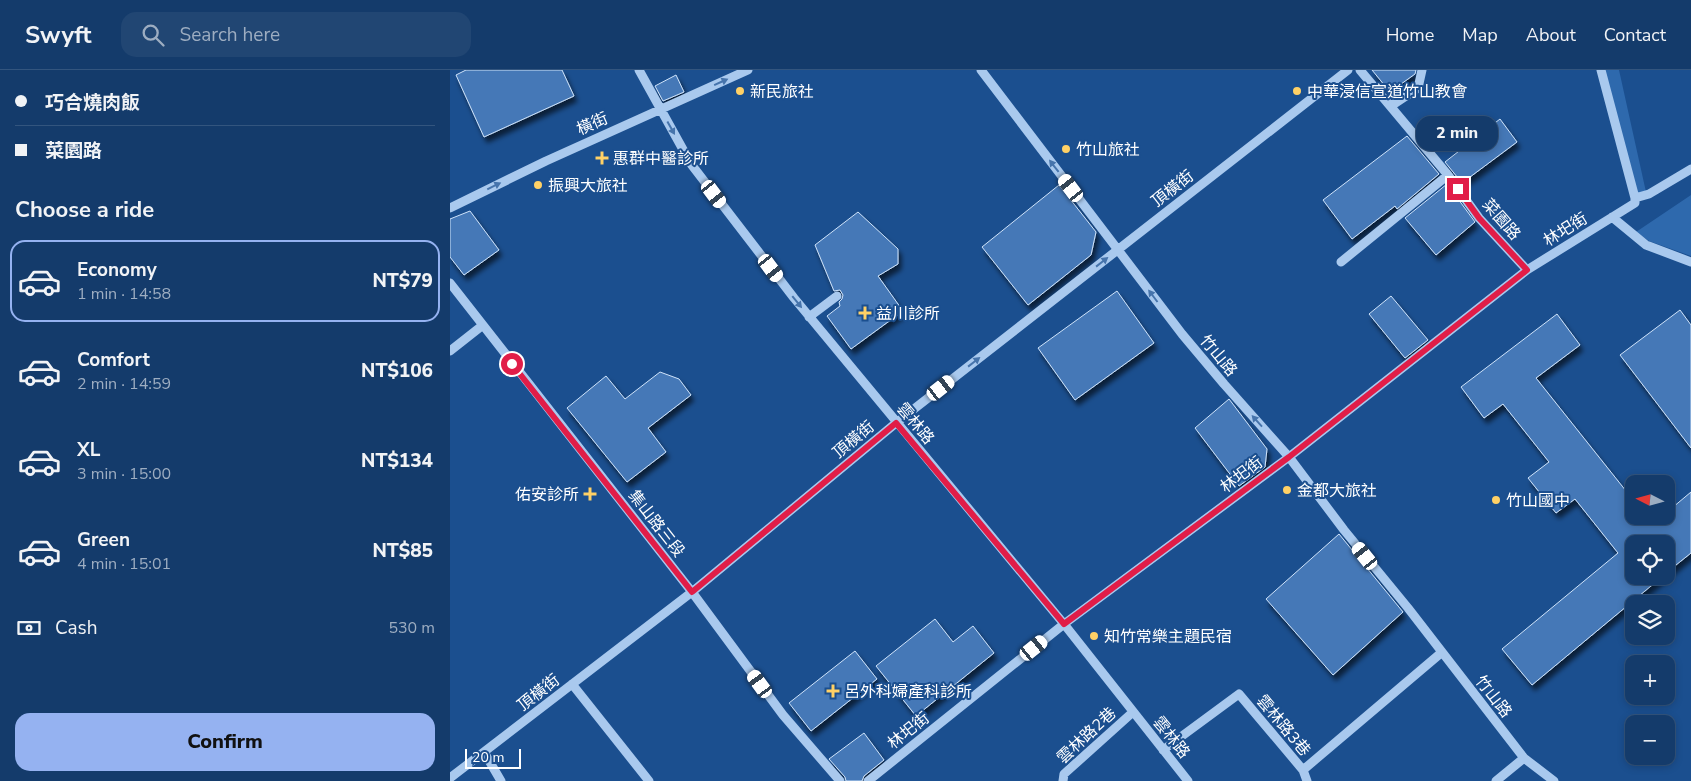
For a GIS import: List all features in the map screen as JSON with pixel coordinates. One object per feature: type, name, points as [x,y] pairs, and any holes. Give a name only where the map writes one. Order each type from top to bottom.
[{"type":"street","name":"雲林路","points":[[640,70],[691,164],[808,316],[1064,624],[1188,781]]},
{"type":"street","name":"橫街","points":[[450,208],[546,161],[748,70]]},
{"type":"street","name":"竹山路","points":[[981,70],[1182,334],[1289,457],[1344,530],[1524,758],[1554,781]]},
{"type":"street","name":"頂橫街","points":[[450,778],[692,592],[896,423],[1348,70]]},
{"type":"street","name":"菜園路","points":[[1360,70],[1448,175],[1479,218],[1527,270]]},
{"type":"street","points":[[1390,106],[1418,88],[1422,70]]},
{"type":"street","points":[[1601,70],[1634,198],[1649,194],[1691,169]]},
{"type":"street","points":[[1341,262],[1448,175]]},
{"type":"street","name":"林圯街","points":[[868,781],[1064,624],[1289,457],[1527,270],[1635,202],[1634,198]]},
{"type":"street","points":[[1612,217],[1646,245],[1691,262]]},
{"type":"street","name":"集山路三段","points":[[450,284],[692,592],[783,715],[840,781]]},
{"type":"street","points":[[808,316],[837,296]]},
{"type":"street","points":[[450,351],[482,325]]},
{"type":"street","points":[[1303,770],[1442,653]]},
{"type":"street","points":[[572,684],[649,781]]},
{"type":"street","name":"雲林路3巷","points":[[1163,750],[1239,694],[1303,770],[1307,781]]},
{"type":"street","name":"雲林路2巷","points":[[1064,781],[1064,774],[1133,712]]},
{"type":"street","points":[[484,752],[501,781]]},
{"type":"street","points":[[1496,781],[1524,758]]},
{"type":"shaded area","points":[[1604,70],[1619,70],[1646,192],[1636,195]]},
{"type":"shaded area","points":[[1691,195],[1691,256],[1649,241],[1636,232]]},
{"type":"building","points":[[466,70],[562,70],[574,96],[484,137],[456,75]]},
{"type":"building","points":[[1372,70],[1416,70],[1415,74],[1390,92]]},
{"type":"building","points":[[676,75],[684,92],[663,101],[655,86]]},
{"type":"building","points":[[1500,119],[1517,142],[1462,183],[1445,162]]},
{"type":"building","points":[[1407,136],[1439,174],[1397,209],[1395,206],[1352,239],[1323,200]]},
{"type":"building","points":[[1447,184],[1475,222],[1436,255],[1405,218]]},
{"type":"building","points":[[1059,185],[1096,232],[1091,255],[1028,305],[982,247]]},
{"type":"building","points":[[470,211],[499,250],[464,275],[450,257],[450,219]]},
{"type":"building","points":[[858,212],[898,249],[898,264],[878,276],[903,311],[851,349],[827,316],[840,306],[839,302],[843,295],[840,290],[834,291],[815,245]]},
{"type":"building","points":[[1117,291],[1154,343],[1075,400],[1038,348]]},
{"type":"building","points":[[1391,296],[1428,340],[1405,358],[1369,314]]},
{"type":"building","points":[[1680,310],[1691,325],[1691,448],[1620,355]]},
{"type":"building","points":[[1557,314],[1580,345],[1536,378],[1625,490],[1625,525],[1675,525],[1675,505],[1691,492],[1691,553],[1675,566],[1675,535],[1625,535],[1625,585],[1652,585],[1640,595],[1625,595],[1625,608],[1532,685],[1502,649],[1618,553],[1575,499],[1556,513],[1528,478],[1549,462],[1503,404],[1484,418],[1461,387]]},
{"type":"building","points":[[660,372],[679,379],[691,395],[648,428],[666,452],[627,482],[567,408],[606,376],[625,399]]},
{"type":"building","points":[[1229,399],[1267,449],[1265,467],[1239,486],[1195,428]]},
{"type":"building","points":[[1339,534],[1403,612],[1333,675],[1266,599]]},
{"type":"building","points":[[935,619],[953,642],[973,626],[994,653],[916,716],[876,666]]},
{"type":"building","name":"呂外科婦產科診所","points":[[855,651],[877,679],[811,731],[789,703]]},
{"type":"building","points":[[864,733],[884,760],[864,776],[862,781],[846,781],[845,777],[829,759]]},
{"type":"place","name":"新民旅社","points":[[740,91]]},
{"type":"place","name":"中華浸信宣道竹山教會","points":[[1297,91]]},
{"type":"place","name":"竹山旅社","points":[[1066,149]]},
{"type":"place","name":"惠群中醫診所","points":[[602,158]]},
{"type":"place","name":"振興大旅社","points":[[538,185]]},
{"type":"place","name":"益川診所","points":[[865,313]]},
{"type":"place","name":"金都大旅社","points":[[1287,490]]},
{"type":"place","name":"佑安診所","points":[[590,494]]},
{"type":"place","name":"竹山國中","points":[[1496,500]]},
{"type":"place","name":"知竹常樂主題民宿","points":[[1094,636]]},
{"type":"place","name":"呂外科婦產科診所","points":[[833,691]]},
{"type":"route","points":[[512,364],[692,592],[896,423],[1064,624],[1289,457],[1527,270],[1479,218],[1458,189]]}]
